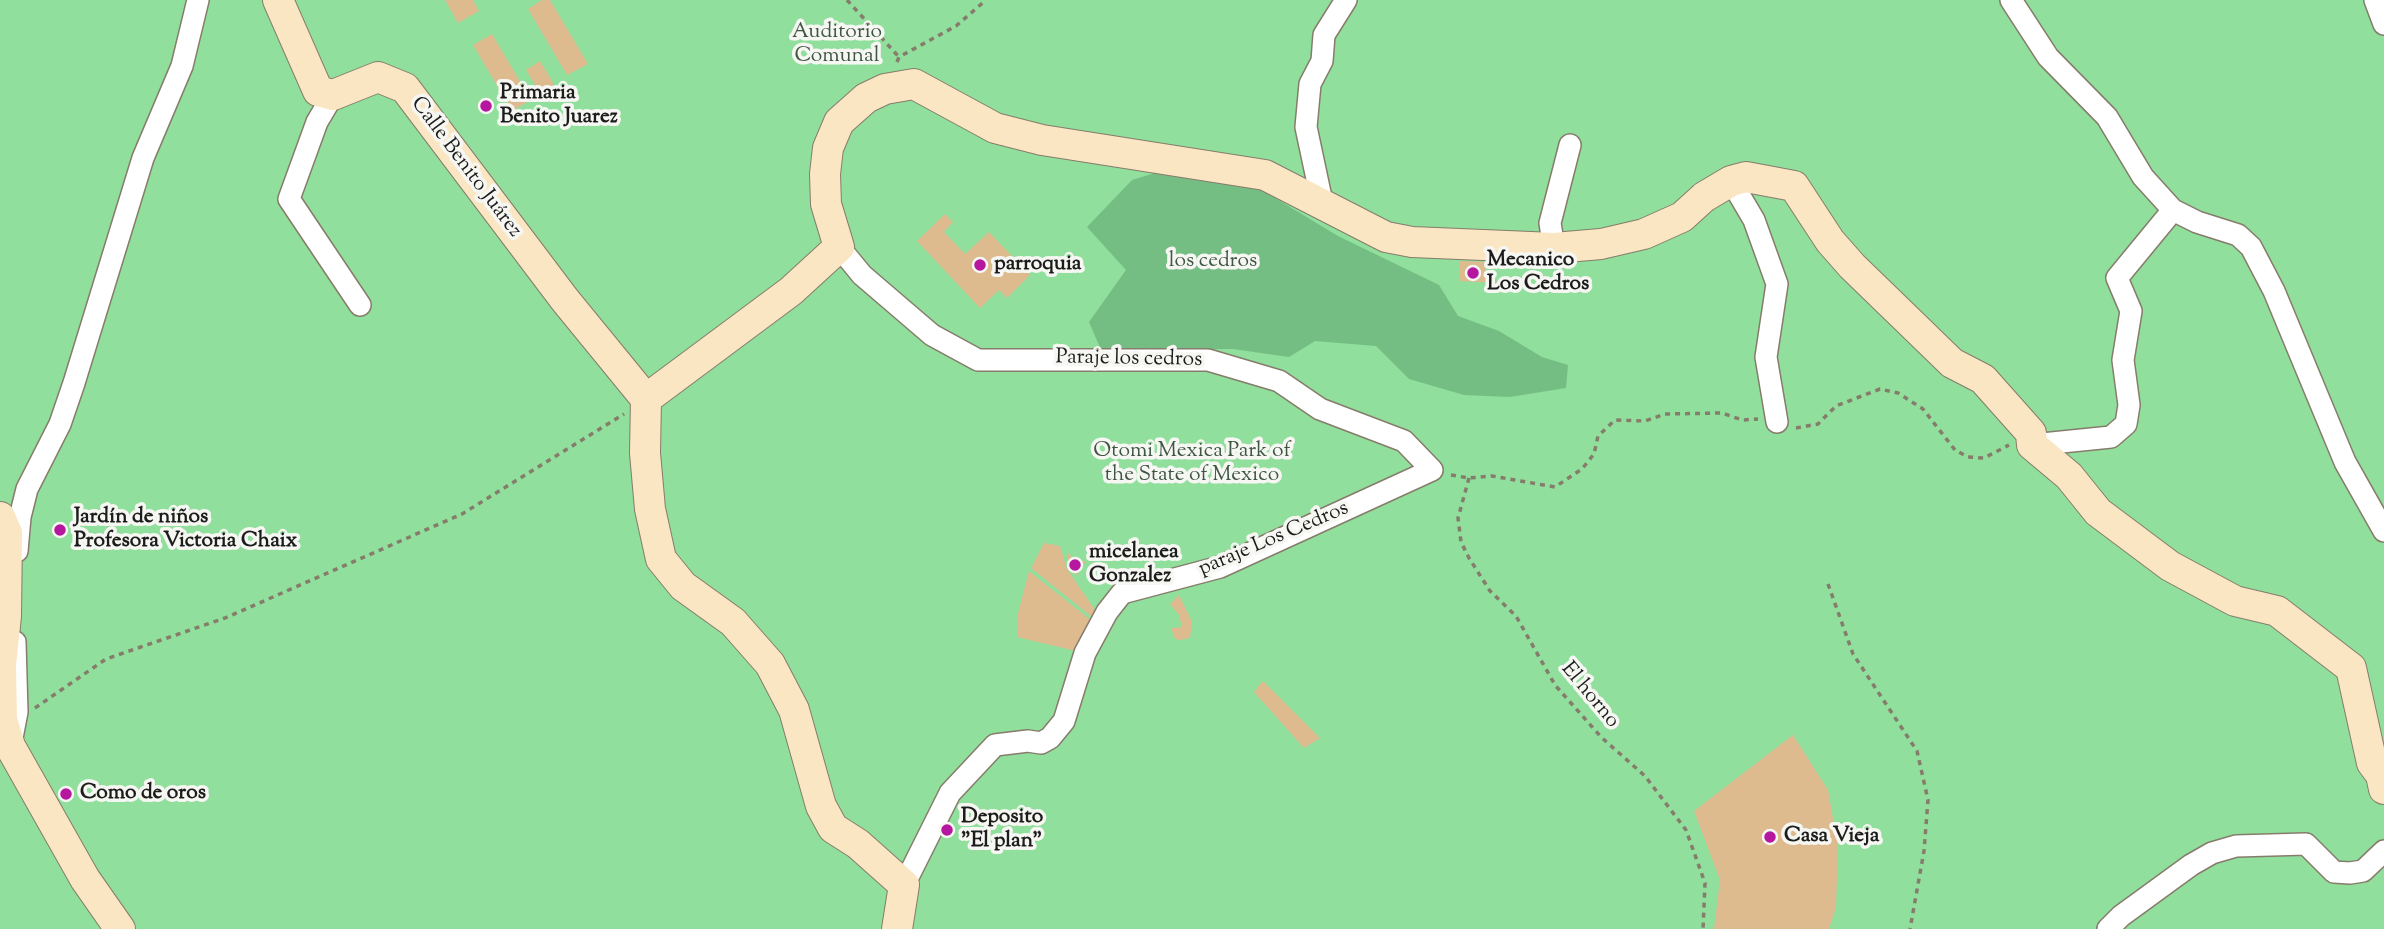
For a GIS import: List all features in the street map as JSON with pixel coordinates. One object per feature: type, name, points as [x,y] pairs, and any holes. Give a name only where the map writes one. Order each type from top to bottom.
[{"type":"main road","points":[[278,0],[314,87],[321,93],[333,95]]},
{"type":"main road","name":"Calle Benito Juárez","points":[[333,95],[378,77],[405,88],[565,300],[646,399]]},
{"type":"main road","points":[[897,929],[904,885],[858,844],[833,828],[821,806],[794,710],[770,664],[733,622],[683,586],[661,559],[648,487],[646,399],[792,291],[839,247],[826,204],[828,148],[839,122],[866,98],[885,89],[914,84],[995,128],[1042,140],[1265,175],[1386,237],[1431,244],[1554,248],[1601,244],[1644,234],[1682,217],[1704,197],[1731,181],[1746,177],[1794,186],[1830,241],[1852,267],[1952,363],[1983,379],[2032,439],[2069,476],[2098,512],[2169,566],[2235,601],[2277,611],[2351,668],[2372,763],[2381,775],[2384,789]]},
{"type":"main road","points":[[0,517],[7,533],[6,617],[1,665],[5,748],[85,879],[121,929]]},
{"type":"street","points":[[5,748],[17,712],[15,575],[20,517],[35,470],[60,424],[143,158],[182,66],[198,0]]},
{"type":"street","points":[[1323,207],[1306,127],[1310,84],[1322,61],[1324,35],[1346,0]]},
{"type":"street","points":[[2011,0],[2048,57],[2107,117],[2143,177],[2173,210],[2197,222],[2238,235],[2251,247],[2274,291],[2345,462],[2384,531]]},
{"type":"street","points":[[2375,0],[2384,24]]},
{"type":"street","points":[[333,95],[317,122],[289,199],[360,305]]},
{"type":"street","points":[[1554,248],[1550,223],[1570,145]]},
{"type":"street","points":[[1731,181],[1754,220],[1777,284],[1766,357],[1777,422]]},
{"type":"street","points":[[2032,439],[2112,437],[2126,424],[2129,405],[2123,360],[2131,311],[2117,278],[2173,210]]},
{"type":"street","name":"Paraje los cedros","points":[[839,247],[862,275],[932,335],[978,360],[1208,360],[1279,382],[1320,410],[1404,441],[1432,470]]},
{"type":"street","name":"paraje Los Cedros","points":[[904,885],[950,793],[995,745],[1028,741],[1041,743],[1050,738],[1064,721],[1085,653],[1107,611],[1122,593],[1220,567],[1432,470]]},
{"type":"street","points":[[2108,929],[2121,916],[2191,865],[2212,853],[2236,846],[2305,844],[2334,872],[2350,873],[2363,871],[2384,851]]},
{"type":"path","points":[[847,0],[899,57]]},
{"type":"path","points":[[885,89],[899,57],[956,26],[986,0]]},
{"type":"path","points":[[1432,470],[1469,478],[1492,476],[1555,487],[1582,469],[1594,454],[1598,436],[1615,420],[1645,421],[1664,414],[1722,413],[1742,420],[1762,418],[1796,428],[1818,424],[1836,406],[1880,389],[1898,393],[1923,409],[1955,450],[1968,457],[1984,458],[2032,439]]},
{"type":"path","points":[[17,712],[30,712],[106,659],[225,618],[462,514],[582,442],[646,399]]},
{"type":"path","name":"El horno","points":[[1469,478],[1458,519],[1461,542],[1469,558],[1490,591],[1516,616],[1555,685],[1601,737],[1645,776],[1686,830],[1706,883],[1703,929]]},
{"type":"path","points":[[1828,584],[1853,653],[1917,751],[1920,763],[1928,800],[1924,851],[1910,929]]},
{"type":"green space","name":"Otomi Mexica Park of the State of Mexico","points":[[0,0],[2384,0],[2384,929],[0,929]]},
{"type":"green space","name":"los cedros","points":[[1168,169],[1227,169],[1338,236],[1439,285],[1458,316],[1499,331],[1542,357],[1568,365],[1566,388],[1510,397],[1464,395],[1409,379],[1376,346],[1315,341],[1289,357],[1233,349],[1101,350],[1089,322],[1126,270],[1087,227],[1132,180]]},
{"type":"building","points":[[445,0],[473,0],[479,11],[458,23]]},
{"type":"building","points":[[542,0],[550,0],[588,64],[567,75],[528,9]]},
{"type":"building","points":[[492,34],[531,100],[512,111],[473,45]]},
{"type":"building","points":[[540,61],[554,84],[540,93],[526,70]]},
{"type":"building","name":"parroquia","points":[[945,214],[953,222],[944,232],[965,254],[989,232],[1030,275],[1007,298],[999,290],[980,308],[917,241]]},
{"type":"building","name":"Mecanico Los Cedros","points":[[1459,261],[1485,262],[1485,269],[1497,283],[1459,281]]},
{"type":"building","points":[[1044,543],[1060,546],[1067,569],[1097,613],[1092,617],[1031,568]]},
{"type":"building","name":"micelanea Gonzalez","points":[[1068,553],[1076,561],[1086,561],[1077,575],[1067,569]]},
{"type":"building","points":[[1029,571],[1092,621],[1080,652],[1017,637],[1017,617]]},
{"type":"building","points":[[1179,595],[1192,622],[1190,638],[1180,640],[1175,639],[1171,628],[1182,627],[1179,615],[1170,604]]},
{"type":"building","points":[[1263,681],[1320,738],[1304,748],[1254,692]]},
{"type":"building","name":"Casa Vieja","points":[[1793,735],[1828,790],[1838,846],[1836,907],[1829,929],[1714,929],[1720,880],[1694,811]]},
{"type":"place","name":"Primaria Benito Juarez","points":[[486,106]]},
{"type":"place","name":"parroquia","points":[[980,265]]},
{"type":"place","name":"Mecanico Los Cedros","points":[[1473,273]]},
{"type":"place","name":"Jardín de niños Profesora Victoria Chaix","points":[[60,530]]},
{"type":"place","name":"micelanea Gonzalez","points":[[1075,565]]},
{"type":"place","name":"Como de oros","points":[[66,794]]},
{"type":"place","name":"Deposito \"El plan\"","points":[[947,830]]},
{"type":"place","name":"Casa Vieja","points":[[1770,837]]},
{"type":"park label","name":"Auditorio Comunal","points":[[837,45]]}]
